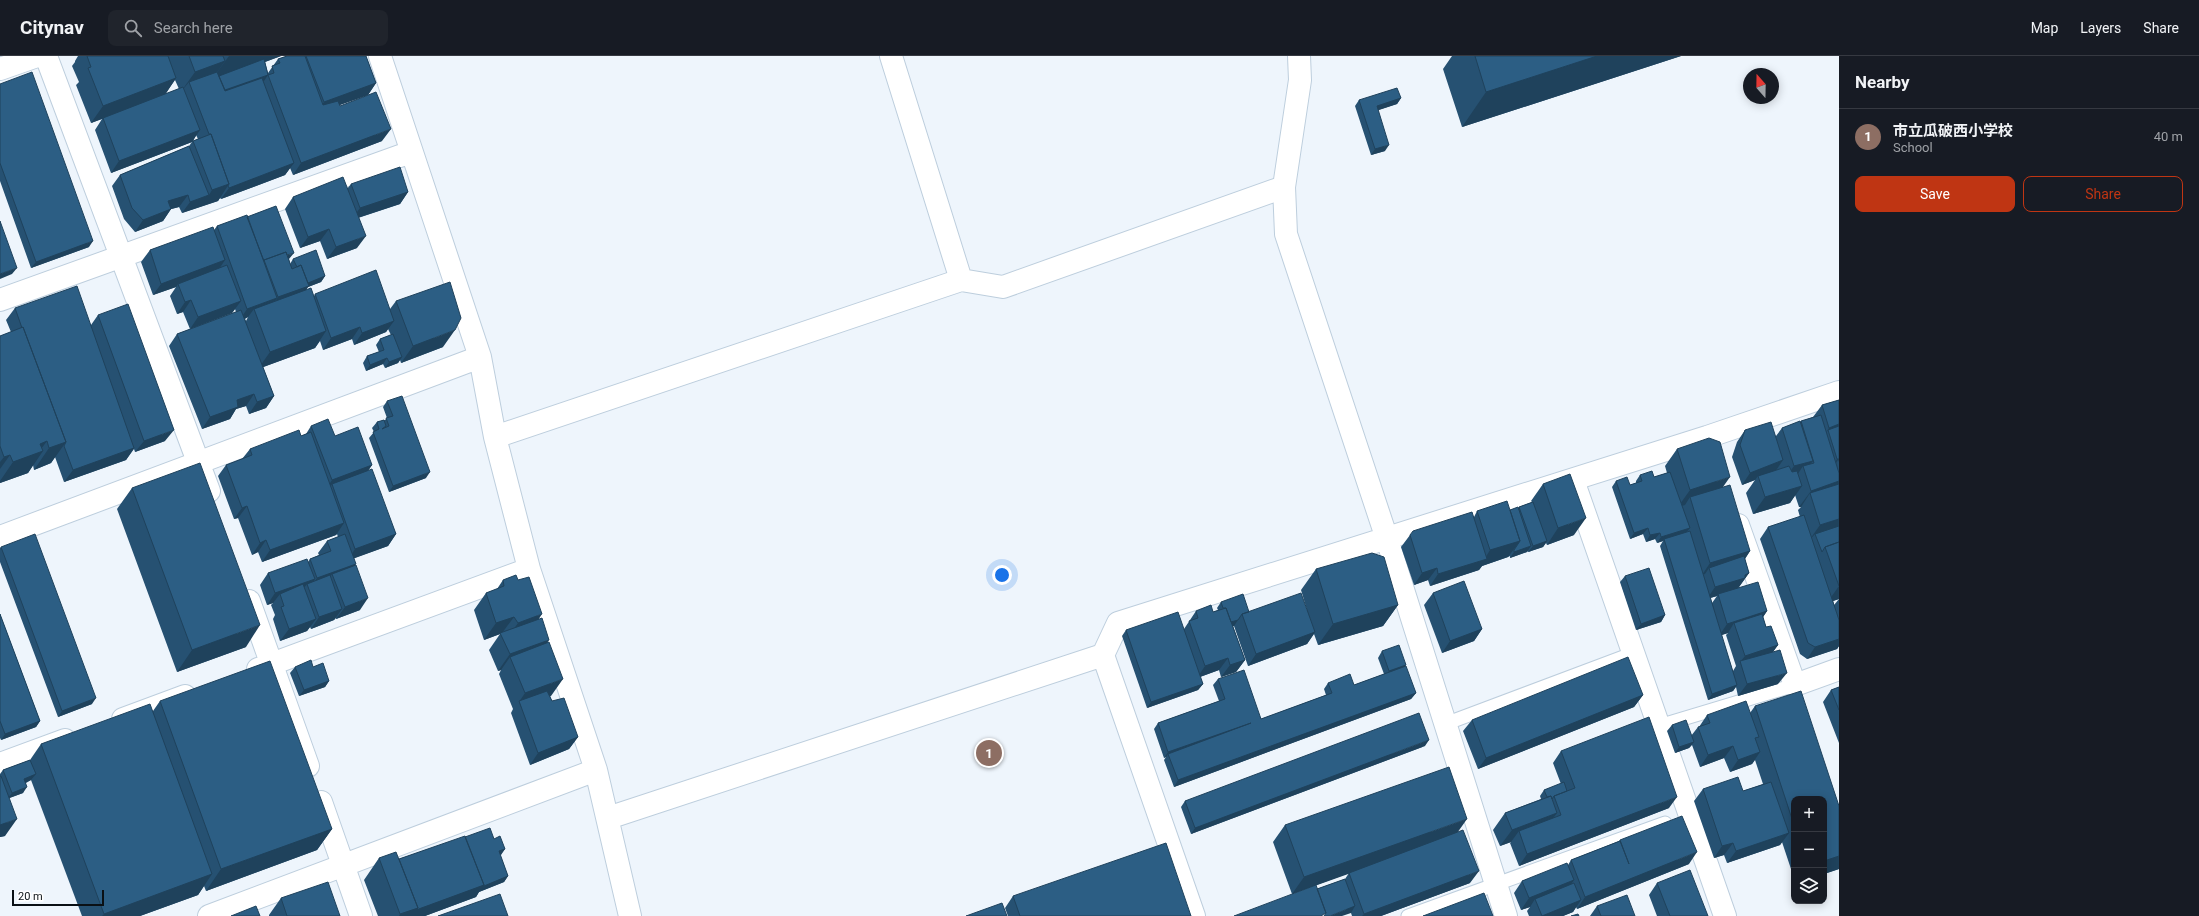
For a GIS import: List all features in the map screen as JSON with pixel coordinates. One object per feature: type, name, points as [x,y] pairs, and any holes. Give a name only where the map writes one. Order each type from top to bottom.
[{"type":"street","points":[[0,69],[37,56]]},
{"type":"street","points":[[46,56],[215,508]]},
{"type":"street","points":[[380,56],[480,357],[496,437],[529,569],[596,770],[630,916]]},
{"type":"street","points":[[891,56],[961,280]]},
{"type":"street","points":[[1299,56],[1300,80],[1284,187],[1286,234],[1387,539],[1506,916]]},
{"type":"street","points":[[0,300],[411,152]]},
{"type":"street","points":[[496,437],[961,280],[1003,287],[1284,187]]},
{"type":"street","points":[[0,537],[199,464],[480,357]]},
{"type":"street","points":[[608,818],[1102,655],[1118,623],[1573,480],[1710,445],[1839,392]]},
{"type":"street","points":[[1573,480],[1725,916]]},
{"type":"street","points":[[1731,505],[1795,685],[1839,669]]},
{"type":"street","points":[[242,674],[529,569]]},
{"type":"street","points":[[242,582],[362,916]]},
{"type":"street","points":[[1102,655],[1194,916]]},
{"type":"street","points":[[103,726],[206,688]]},
{"type":"street","points":[[0,764],[81,734]]},
{"type":"street","points":[[209,916],[596,770]]},
{"type":"lane","points":[[1445,724],[1634,653]]},
{"type":"lane","points":[[1659,726],[1795,685]]},
{"type":"lane","points":[[1408,916],[1690,814]]},
{"type":"building","points":[[87,56],[168,56],[176,78],[103,106],[88,68],[91,67]]},
{"type":"building","points":[[189,56],[223,56],[225,61],[195,72]]},
{"type":"building","points":[[287,56],[305,56],[323,105],[338,101],[340,106],[376,92],[391,129],[301,163],[268,75],[274,73],[272,66],[280,63],[278,59]]},
{"type":"building","points":[[306,56],[366,56],[376,83],[324,102]]},
{"type":"building","points":[[1475,56],[1597,56],[1486,92]]},
{"type":"building","points":[[264,59],[268,75],[225,90],[219,76]]},
{"type":"building","points":[[32,72],[93,241],[36,262],[0,163],[0,84]]},
{"type":"building","points":[[217,72],[225,91],[262,78],[294,163],[229,188],[229,184],[211,134],[209,134],[189,82]]},
{"type":"building","points":[[183,87],[200,130],[119,161],[103,118]]},
{"type":"building","points":[[1397,88],[1401,98],[1377,106],[1389,145],[1375,149],[1359,100]]},
{"type":"building","points":[[211,134],[229,184],[212,190],[193,141]]},
{"type":"building","points":[[189,146],[209,195],[190,202],[188,195],[168,201],[171,209],[143,220],[132,208],[120,175]]},
{"type":"building","points":[[400,167],[408,192],[360,208],[351,184]]},
{"type":"building","points":[[343,177],[366,236],[336,247],[329,229],[308,237],[293,197]]},
{"type":"building","points":[[276,206],[294,253],[287,255],[286,252],[264,261],[247,217]]},
{"type":"building","points":[[247,215],[277,298],[247,309],[217,226]]},
{"type":"building","points":[[0,221],[17,268],[0,274]]},
{"type":"building","points":[[213,227],[225,260],[161,284],[150,250]]},
{"type":"building","points":[[316,250],[325,276],[308,283],[301,265],[297,267],[293,259]]},
{"type":"building","points":[[286,252],[292,269],[301,265],[309,286],[278,297],[264,260]]},
{"type":"building","points":[[227,265],[241,301],[198,317],[191,300],[185,302],[178,284]]},
{"type":"building","points":[[376,270],[394,321],[362,333],[360,327],[331,338],[315,294]]},
{"type":"building","points":[[450,282],[461,318],[455,330],[413,346],[396,301]]},
{"type":"building","points":[[77,286],[134,448],[73,470],[64,446],[66,442],[15,308]]},
{"type":"building","points":[[311,288],[326,331],[270,352],[254,309]]},
{"type":"building","points":[[128,304],[174,430],[144,441],[98,315]]},
{"type":"building","points":[[241,310],[274,396],[257,402],[254,394],[237,400],[238,407],[210,417],[177,334]]},
{"type":"building","points":[[23,327],[66,442],[49,448],[47,441],[40,444],[43,451],[13,462],[10,455],[4,457],[0,446],[0,336]]},
{"type":"building","points":[[393,334],[402,357],[389,362],[387,358],[370,365],[367,356],[384,350],[380,339]]},
{"type":"building","points":[[402,396],[430,472],[393,486],[373,432],[379,429],[377,422],[384,420],[386,426],[382,429],[389,426],[386,418],[393,416],[387,401]]},
{"type":"building","points":[[1839,400],[1839,424],[1829,428],[1822,405]]},
{"type":"building","points":[[1821,415],[1839,473],[1839,481],[1811,491],[1803,466],[1814,463],[1801,421]]},
{"type":"building","points":[[328,419],[335,436],[358,427],[372,465],[332,480],[311,426]]},
{"type":"building","points":[[1800,421],[1813,461],[1794,466],[1782,428]]},
{"type":"building","points":[[1771,422],[1783,460],[1750,473],[1740,445],[1745,430]]},
{"type":"building","points":[[1839,426],[1839,459],[1837,459],[1828,430]]},
{"type":"building","points":[[299,430],[301,436],[311,432],[344,523],[270,550],[266,540],[260,543],[247,506],[242,508],[226,465],[252,455],[250,449]]},
{"type":"building","points":[[1709,438],[1720,442],[1730,477],[1690,490],[1677,449]]},
{"type":"building","points":[[200,463],[260,625],[192,650],[132,488]]},
{"type":"building","points":[[1789,466],[1792,472],[1797,471],[1802,486],[1765,497],[1758,476]]},
{"type":"building","points":[[372,469],[396,534],[355,549],[332,484]]},
{"type":"building","points":[[1652,471],[1654,477],[1670,472],[1690,528],[1661,537],[1660,533],[1650,535],[1648,528],[1634,533],[1616,481],[1627,477],[1630,485],[1642,481],[1640,475]]},
{"type":"building","points":[[1570,474],[1586,518],[1558,528],[1543,484]]},
{"type":"building","points":[[1839,484],[1839,519],[1820,525],[1810,493]]},
{"type":"building","points":[[1730,485],[1750,551],[1710,563],[1690,497]]},
{"type":"building","points":[[1507,501],[1520,541],[1490,550],[1477,511]]},
{"type":"building","points":[[1533,502],[1547,541],[1533,546],[1519,507]]},
{"type":"building","points":[[1518,507],[1531,546],[1514,552],[1520,541],[1510,510]]},
{"type":"building","points":[[1472,512],[1487,559],[1438,574],[1437,568],[1422,573],[1410,535],[1413,531]]},
{"type":"building","points":[[1804,515],[1839,620],[1839,639],[1815,647],[1808,643],[1768,527]]},
{"type":"building","points":[[1839,526],[1839,542],[1825,547],[1822,552],[1815,534]]},
{"type":"building","points":[[1690,531],[1737,685],[1712,694],[1664,539]]},
{"type":"building","points":[[35,534],[96,698],[62,711],[1,547]]},
{"type":"building","points":[[345,534],[356,564],[317,578],[310,559],[331,551],[327,541]]},
{"type":"building","points":[[1839,542],[1839,586],[1825,547]]},
{"type":"building","points":[[1372,553],[1384,557],[1398,605],[1333,624],[1316,569]]},
{"type":"building","points":[[1744,556],[1749,573],[1745,575],[1745,578],[1715,587],[1709,568]]},
{"type":"building","points":[[307,559],[315,579],[275,593],[268,573]]},
{"type":"building","points":[[356,565],[368,598],[345,607],[332,574]]},
{"type":"building","points":[[1649,568],[1665,615],[1641,624],[1625,576]]},
{"type":"building","points":[[330,575],[342,609],[319,617],[307,584]]},
{"type":"building","points":[[516,575],[518,580],[529,577],[542,614],[518,623],[514,617],[496,623],[486,593],[504,586],[503,580]]},
{"type":"building","points":[[1464,581],[1482,629],[1450,641],[1433,593]]},
{"type":"building","points":[[1758,582],[1767,611],[1727,624],[1718,594]]},
{"type":"building","points":[[303,584],[316,619],[289,629],[281,607],[284,606],[280,594]]},
{"type":"building","points":[[1301,593],[1315,632],[1256,654],[1242,614]]},
{"type":"building","points":[[1243,594],[1249,612],[1242,614],[1238,620],[1231,622],[1226,608],[1223,608],[1221,602]]},
{"type":"building","points":[[1211,605],[1213,612],[1226,608],[1245,660],[1230,665],[1228,658],[1205,666],[1189,621],[1198,618],[1196,611]]},
{"type":"building","points":[[1178,612],[1203,684],[1151,702],[1126,630]]},
{"type":"building","points":[[0,614],[40,721],[5,734],[0,721]]},
{"type":"building","points":[[1762,614],[1766,627],[1771,626],[1778,645],[1745,656],[1734,623]]},
{"type":"building","points":[[542,618],[549,640],[510,654],[500,633]]},
{"type":"building","points":[[549,642],[563,679],[525,693],[510,657]]},
{"type":"building","points":[[1399,645],[1406,665],[1389,671],[1382,651]]},
{"type":"building","points":[[1780,650],[1787,673],[1747,684],[1740,661]]},
{"type":"building","points":[[1628,657],[1643,695],[1486,758],[1472,720]]},
{"type":"building","points":[[311,660],[313,667],[323,663],[329,681],[304,690],[295,667]]},
{"type":"building","points":[[270,661],[332,829],[221,869],[160,701]]},
{"type":"building","points":[[1406,666],[1416,693],[1178,780],[1168,754],[1251,723],[1168,752],[1158,723],[1225,699],[1218,679],[1244,670],[1261,719],[1332,693],[1328,683],[1350,674],[1354,685]]},
{"type":"building","points":[[1839,687],[1839,710],[1831,690]]},
{"type":"building","points":[[547,691],[552,701],[564,698],[578,737],[538,753],[519,701]]},
{"type":"building","points":[[1801,691],[1839,806],[1839,856],[1827,860],[1827,796],[1791,796],[1791,816],[1755,706]]},
{"type":"building","points":[[1746,701],[1759,737],[1755,738],[1760,752],[1738,760],[1733,746],[1708,755],[1698,727],[1710,723],[1707,715]]},
{"type":"building","points":[[150,704],[212,874],[104,914],[41,744]]},
{"type":"building","points":[[1419,713],[1429,740],[1195,828],[1185,801]]},
{"type":"building","points":[[1649,717],[1677,797],[1527,854],[1519,831],[1561,815],[1554,796],[1575,788],[1561,751]]},
{"type":"building","points":[[1686,720],[1694,742],[1679,747],[1672,725]]},
{"type":"building","points":[[30,760],[36,774],[24,779],[27,787],[12,793],[3,770]]},
{"type":"building","points":[[1449,767],[1467,819],[1304,877],[1285,825]]},
{"type":"building","points":[[0,776],[17,819],[0,825]]},
{"type":"building","points":[[1738,777],[1743,791],[1771,782],[1789,833],[1736,851],[1733,843],[1722,846],[1703,789]]},
{"type":"building","points":[[1564,782],[1567,791],[1554,796],[1552,799],[1551,796],[1547,797],[1544,790]]},
{"type":"building","points":[[1551,796],[1557,813],[1512,830],[1505,813]]},
{"type":"building","points":[[1682,816],[1697,852],[1585,897],[1571,860],[1620,841],[1629,864],[1620,840]]},
{"type":"building","points":[[490,828],[494,839],[500,836],[505,849],[499,851],[508,876],[484,886],[465,837]]},
{"type":"building","points":[[1463,830],[1479,871],[1364,914],[1349,873]]},
{"type":"building","points":[[465,836],[484,885],[416,910],[418,908],[399,859]]},
{"type":"building","points":[[1166,843],[1191,916],[1020,916],[1013,896]]},
{"type":"building","points":[[396,852],[418,908],[400,914],[379,858]]},
{"type":"building","points":[[1567,863],[1574,880],[1529,898],[1522,881]]},
{"type":"building","points":[[1690,870],[1708,916],[1670,916],[1657,883]]},
{"type":"building","points":[[1345,879],[1355,906],[1330,916],[1324,916],[1326,913],[1317,889]]},
{"type":"building","points":[[328,882],[340,916],[287,916],[281,898]]},
{"type":"building","points":[[1574,883],[1581,900],[1542,916],[1535,899]]},
{"type":"building","points":[[1316,885],[1326,913],[1322,916],[1234,916]]},
{"type":"building","points":[[1484,893],[1493,916],[1423,916]]},
{"type":"building","points":[[500,894],[508,916],[438,916]]},
{"type":"building","points":[[1627,895],[1635,916],[1601,916],[1597,906]]},
{"type":"building","points":[[1002,903],[1007,916],[966,916]]},
{"type":"building","points":[[256,906],[260,916],[231,916]]},
{"type":"place","name":"市立瓜破西小学校","points":[[989,753]]}]
